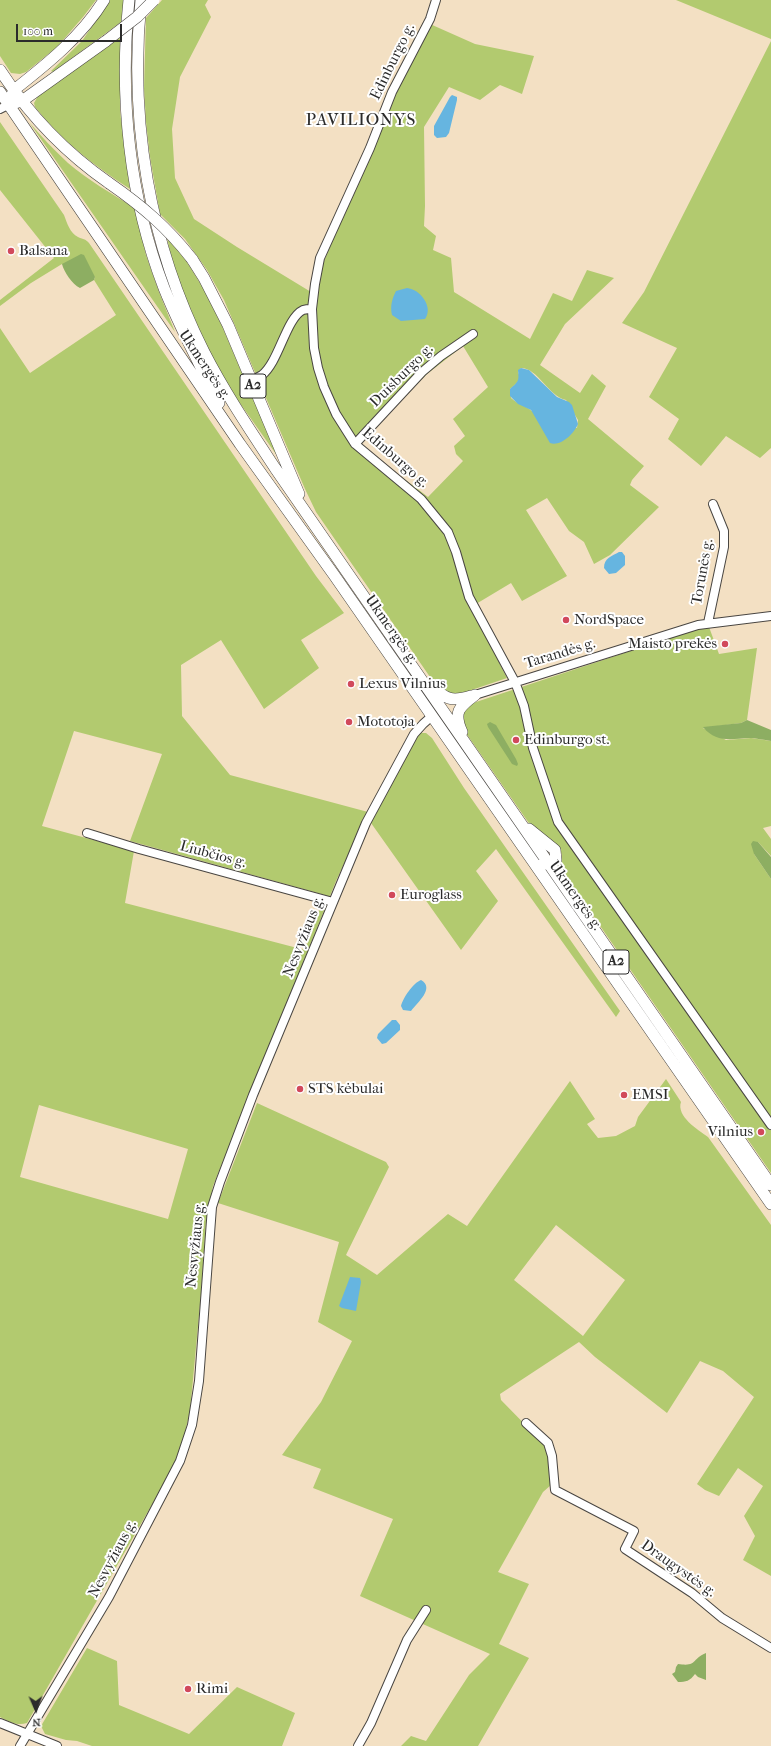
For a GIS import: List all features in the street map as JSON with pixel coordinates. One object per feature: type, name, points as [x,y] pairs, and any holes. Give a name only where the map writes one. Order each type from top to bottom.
[{"type":"highway","points":[[4,107],[14,90],[50,61],[71,41],[104,0]]},
{"type":"highway","points":[[129,0],[126,50],[126,107],[132,164],[145,226],[154,258],[177,317],[240,444]]},
{"type":"highway","points":[[141,0],[137,61],[142,146],[152,205],[171,274],[194,331],[220,383],[308,516]]},
{"type":"highway","points":[[4,107],[22,101],[106,41],[137,17],[154,0]]},
{"type":"highway","name":"A2","points":[[0,70],[22,101],[63,146],[78,160],[153,216],[168,230],[192,259],[216,301],[308,516]]},
{"type":"highway","name":"Ukmergės g.","points":[[0,92],[4,107],[240,444],[334,575],[518,842],[771,1204]]},
{"type":"highway","name":"Ukmergės g.","points":[[308,516],[520,823],[556,850],[556,860],[549,864],[771,1185]]},
{"type":"highway","points":[[419,677],[443,697],[448,699],[460,699],[475,695]]},
{"type":"highway","points":[[472,752],[458,722],[457,716],[461,706],[475,695]]},
{"type":"highway","points":[[518,842],[539,862],[546,865],[549,864]]},
{"type":"street","name":"Edinburgo g.","points":[[436,0],[430,19],[392,92],[370,148],[320,258],[312,309],[314,348],[324,386],[336,414],[355,444],[421,499],[448,532],[456,552],[469,597],[515,682],[524,706],[533,748],[558,822],[771,1125]]},
{"type":"street","points":[[251,380],[263,374],[277,353],[291,323],[298,314],[305,309],[312,309]]},
{"type":"street","name":"Duisburgo g.","points":[[355,444],[422,372],[441,356],[473,334]]},
{"type":"street","name":"Torunės g.","points":[[708,623],[724,547],[724,531],[713,504]]},
{"type":"street","name":"Tarandės g.","points":[[475,695],[708,623],[771,616]]},
{"type":"street","name":"Nesvyžiaus g.","points":[[20,1746],[109,1597],[180,1461],[187,1443],[195,1412],[199,1381],[212,1207],[220,1182],[250,1102],[366,823],[414,734],[432,716]]},
{"type":"street","name":"Liubčios g.","points":[[87,833],[139,849],[333,902]]},
{"type":"street","name":"Draugystės g.","points":[[526,1423],[548,1443],[552,1456],[555,1490],[634,1531],[624,1549],[692,1593],[722,1618],[771,1648]]},
{"type":"street","points":[[358,1746],[371,1722],[407,1640],[426,1610]]},
{"type":"street","points":[[0,1722],[57,1746]]},
{"type":"green space","points":[[0,0],[96,0],[57,47],[26,72],[20,74],[11,73],[0,56]]},
{"type":"green space","points":[[110,0],[124,0],[121,22],[53,72],[51,71],[82,41]]},
{"type":"green space","points":[[162,0],[208,0],[205,5],[211,17],[180,77],[172,129],[175,178],[194,219],[311,292],[389,106],[430,24],[475,44],[534,56],[522,94],[500,85],[480,100],[449,87],[424,127],[424,226],[436,236],[433,250],[451,258],[454,292],[530,339],[553,293],[572,301],[587,270],[614,278],[565,324],[540,365],[580,393],[592,374],[606,386],[588,419],[644,466],[632,480],[630,485],[659,507],[610,555],[594,564],[584,542],[569,531],[547,498],[526,510],[567,576],[522,601],[511,583],[471,607],[507,678],[454,696],[439,690],[316,512],[224,300],[207,270],[185,239],[160,214],[150,157],[146,122],[144,88],[146,18]],"holes":[[[463,346],[488,387],[453,419],[465,436],[454,446],[456,454],[463,461],[428,497],[359,444],[427,374]],[[521,368],[533,372],[554,393],[566,400],[578,420],[577,428],[534,413],[511,398],[510,389],[518,382],[518,372]]]},
{"type":"green space","points":[[676,0],[771,0],[771,39]]},
{"type":"green space","points":[[120,38],[120,111],[130,189],[103,171],[67,142],[45,119],[35,107],[34,103],[38,96]]},
{"type":"green space","points":[[771,41],[771,448],[760,458],[726,436],[701,466],[668,439],[679,419],[649,397],[677,348],[622,323],[644,292]]},
{"type":"green space","points":[[0,122],[64,215],[71,230],[75,235],[89,243],[316,576],[344,613],[301,640],[319,668],[264,709],[221,640],[181,665],[182,716],[230,775],[368,812],[336,881],[213,1186],[206,1221],[190,1411],[183,1441],[174,1466],[27,1723],[20,1724],[10,1722],[0,1717],[0,328],[30,373],[116,315],[94,280],[95,277],[62,264],[31,283],[0,306],[0,300],[54,258],[0,190]],"holes":[[[74,731],[162,754],[130,841],[325,895],[305,950],[125,903],[134,851],[42,826]],[[39,1105],[188,1149],[168,1219],[20,1177]]]},
{"type":"green space","points":[[29,122],[68,163],[100,187],[135,208],[146,255],[175,332]]},
{"type":"green space","points":[[167,237],[187,262],[203,288],[222,326],[278,457],[237,399],[210,354],[182,290],[170,253]]},
{"type":"green space","points":[[81,254],[84,255],[95,277],[94,280],[80,288],[69,278],[62,264]]},
{"type":"green space","points":[[709,627],[719,654],[757,648],[747,720],[741,723],[703,728],[726,740],[751,738],[771,741],[771,826],[763,828],[771,839],[771,856],[758,842],[754,854],[771,879],[771,1173],[558,865],[562,855],[559,846],[533,829],[461,726],[460,714],[468,706],[476,702],[694,630]]},
{"type":"green space","points":[[747,720],[771,730],[771,741],[752,738],[719,738],[713,736],[703,727],[741,723]]},
{"type":"green space","points":[[490,722],[496,725],[516,759],[518,764],[517,766],[512,764],[488,727],[487,724]]},
{"type":"green space","points":[[421,733],[426,733],[432,738],[464,788],[620,1011],[616,1017],[496,849],[476,871],[498,901],[461,950],[371,823],[417,736]]},
{"type":"green space","points":[[753,841],[758,842],[771,857],[771,879],[754,854],[751,844]]},
{"type":"green space","points":[[666,1079],[681,1102],[680,1107],[685,1117],[694,1127],[708,1137],[771,1225],[771,1576],[743,1560],[755,1536],[744,1516],[763,1486],[738,1468],[719,1496],[705,1490],[697,1484],[754,1397],[723,1371],[700,1361],[667,1413],[595,1357],[579,1342],[500,1394],[501,1400],[547,1447],[551,1485],[543,1492],[498,1572],[529,1584],[499,1644],[529,1658],[478,1746],[401,1746],[411,1736],[426,1741],[469,1675],[490,1654],[360,1596],[393,1519],[313,1488],[321,1469],[282,1455],[321,1402],[352,1341],[318,1322],[339,1242],[218,1203],[257,1103],[386,1162],[389,1167],[346,1255],[377,1275],[448,1214],[467,1226],[570,1081],[595,1119],[587,1124],[598,1138],[616,1136],[635,1126],[638,1117]],"holes":[[[556,1225],[625,1280],[583,1336],[514,1280]]]},
{"type":"green space","points":[[87,1648],[117,1661],[119,1705],[189,1734],[237,1687],[295,1713],[282,1746],[92,1746],[45,1734],[41,1726]]},
{"type":"green space","points":[[706,1653],[706,1680],[695,1674],[688,1681],[678,1682],[672,1674],[675,1672],[678,1664],[684,1665],[692,1663],[701,1655]]},
{"type":"water","points":[[452,95],[457,97],[457,100],[449,133],[446,137],[437,138],[434,135],[434,126]]},
{"type":"water","points":[[407,288],[412,289],[421,295],[427,304],[428,309],[425,319],[401,321],[392,315],[391,309],[393,297],[396,291]]},
{"type":"water","points":[[521,368],[529,370],[557,397],[569,402],[572,405],[578,424],[566,439],[554,444],[550,443],[531,410],[518,404],[510,396],[510,389],[518,381],[518,370]]},
{"type":"water","points":[[619,552],[622,552],[625,556],[625,565],[616,573],[609,574],[604,568],[605,562]]},
{"type":"water","points":[[421,980],[425,983],[426,987],[424,995],[411,1011],[403,1010],[401,1006],[406,995],[415,984]]},
{"type":"water","points":[[392,1020],[396,1020],[400,1025],[400,1030],[386,1043],[382,1044],[377,1038],[378,1034]]},
{"type":"water","points":[[350,1277],[360,1278],[361,1282],[356,1311],[339,1306]]},
{"type":"place","name":"Balsana","points":[[11,251]]},
{"type":"place","name":"NordSpace","points":[[566,620]]},
{"type":"place","name":"Maisto prekės","points":[[725,644]]},
{"type":"place","name":"Lexus Vilnius","points":[[351,684]]},
{"type":"place","name":"Mototoja","points":[[349,722]]},
{"type":"place","name":"Edinburgo st.","points":[[516,740]]},
{"type":"place","name":"Euroglass","points":[[392,895]]},
{"type":"place","name":"STS kėbulai","points":[[300,1089]]},
{"type":"place","name":"EMSI","points":[[624,1095]]},
{"type":"place","name":"Vilnius","points":[[761,1132]]},
{"type":"place","name":"Rimi","points":[[188,1689]]},
{"type":"district","name":"PAVILIONYS","points":[[361,121]]}]
